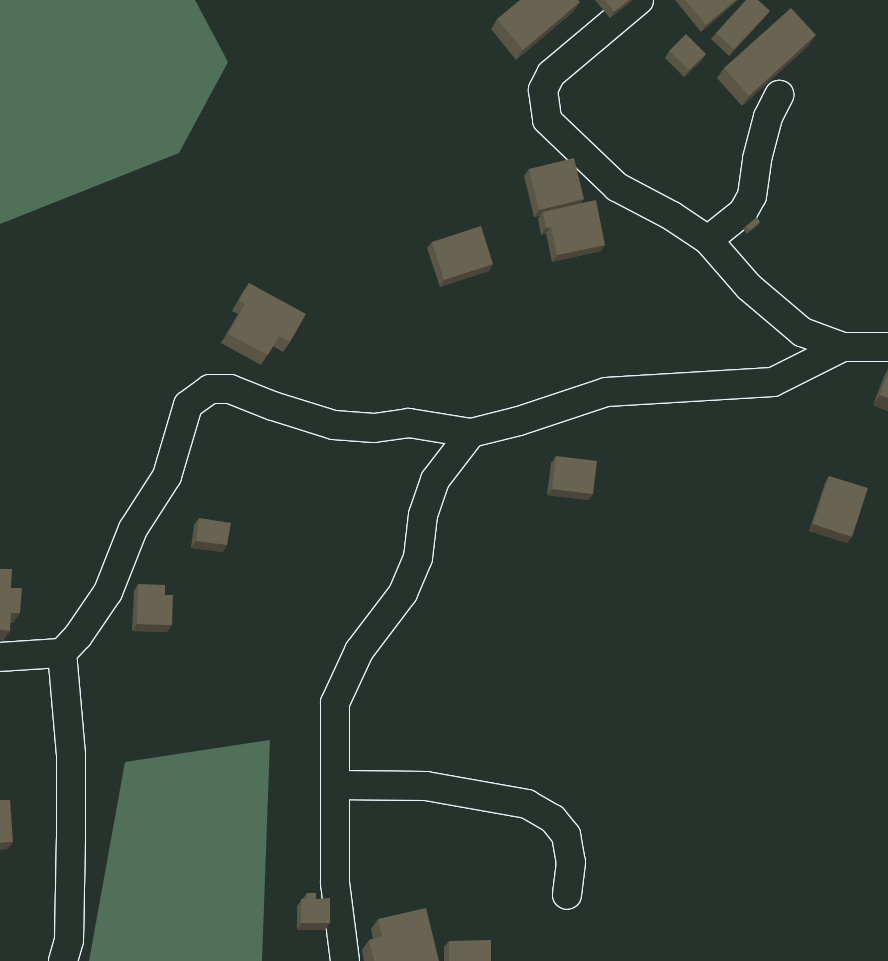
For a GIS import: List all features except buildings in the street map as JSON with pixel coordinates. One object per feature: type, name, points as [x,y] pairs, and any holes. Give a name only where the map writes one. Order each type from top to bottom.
[{"type":"street","points":[[639,0],[552,74],[542,90],[547,120],[617,187],[672,216],[708,240],[750,287],[802,332],[843,347],[888,346]]},
{"type":"street","points":[[708,240],[743,212],[752,196],[768,117],[779,95]]},
{"type":"street","points":[[0,657],[62,653],[78,636],[108,592],[132,529],[167,476],[188,405],[210,389],[230,389],[273,406],[334,425],[374,428],[409,423],[471,433],[519,420],[606,392],[773,382],[843,347]]},
{"type":"street","points":[[345,961],[335,883],[335,703],[359,651],[403,593],[418,558],[423,515],[435,480],[471,433]]},
{"type":"street","points":[[62,653],[71,756],[69,940],[63,961]]},
{"type":"street","points":[[335,785],[426,786],[527,804],[553,819],[566,835],[571,862],[567,895]]},
{"type":"green space","points":[[0,0],[195,0],[228,62],[179,153],[0,224]]},
{"type":"green space","points":[[270,740],[262,961],[89,961],[125,762]]}]
